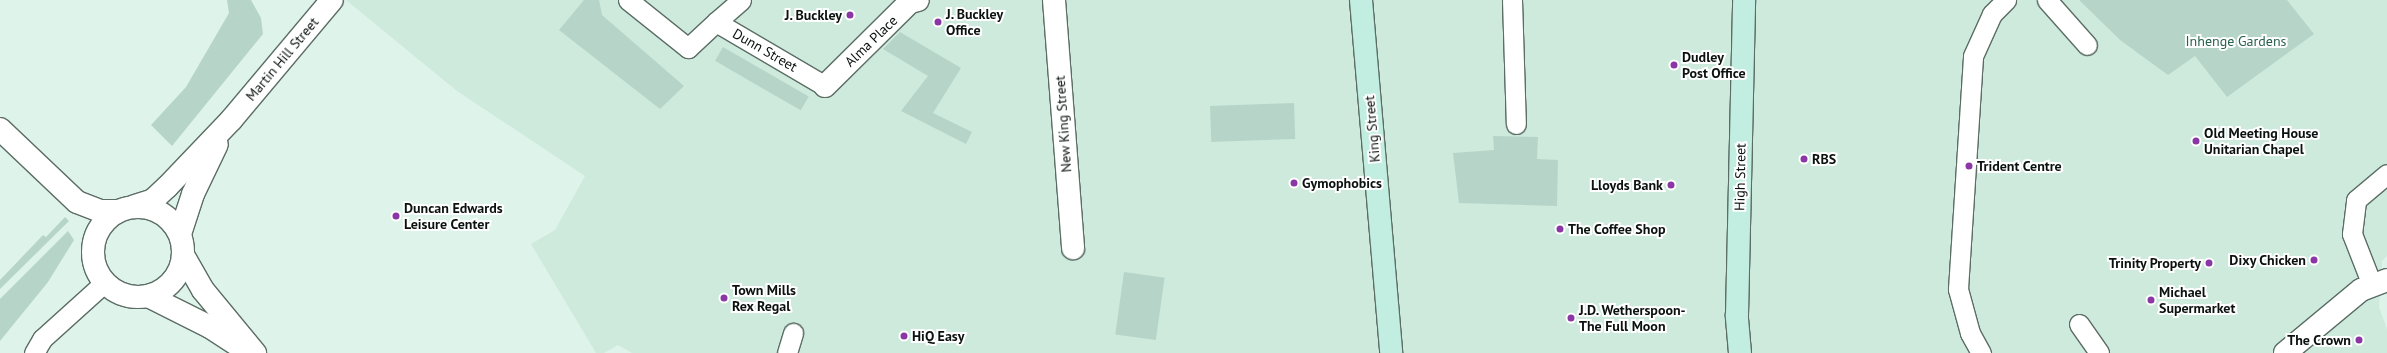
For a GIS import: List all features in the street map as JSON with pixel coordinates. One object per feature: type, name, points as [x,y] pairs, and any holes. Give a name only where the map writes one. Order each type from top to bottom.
[{"type":"street","name":"Alma Place","points":[[819,82],[910,2],[918,0]]},
{"type":"street","name":"New King Street","points":[[1054,0],[1073,248]]},
{"type":"street","name":"King Street","points":[[1361,0],[1391,353]]},
{"type":"street","name":"High Street","points":[[1740,353],[1737,315],[1744,0]]},
{"type":"street","name":"Martin Hill Street","points":[[94,240],[107,218],[126,209],[153,200],[232,119],[320,4]]},
{"type":"street","name":"Martin Hill Street","points":[[104,283],[126,296],[148,296],[166,288],[176,277],[181,244],[193,194],[232,119]]},
{"type":"street","points":[[0,129],[77,202],[100,211],[150,207],[164,215],[181,244],[203,290],[255,353]]},
{"type":"street","points":[[77,202],[94,240],[95,267],[104,283]]},
{"type":"street","points":[[2285,353],[2361,290],[2380,282]]},
{"type":"street","points":[[148,296],[210,327],[250,353]]},
{"type":"lane","name":"Dunn Street","points":[[628,0],[688,48],[741,0]]},
{"type":"lane","points":[[1512,0],[1516,124]]},
{"type":"lane","points":[[1981,353],[1970,333],[1958,289],[1973,56],[1992,14],[2006,0]]},
{"type":"lane","points":[[2047,0],[2087,45]]},
{"type":"lane","name":"Dunn Street","points":[[716,22],[819,82]]},
{"type":"lane","points":[[2380,282],[2352,234],[2356,200],[2387,174]]},
{"type":"lane","points":[[34,353],[42,339],[104,283]]},
{"type":"lane","points":[[2078,324],[2099,353]]},
{"type":"lane","points":[[787,353],[793,333]]},
{"type":"shaded area","points":[[346,0],[2079,0],[2120,40],[2197,0],[2387,0],[2387,256],[2382,261],[2379,307],[2387,329],[2387,353],[632,353],[618,345],[604,353],[596,353],[531,244],[555,230],[585,176],[457,91]]},
{"type":"green space","points":[[227,0],[251,0],[261,18],[263,34],[172,146],[151,125],[186,87],[229,13]]},
{"type":"green space","points":[[584,0],[599,0],[602,15],[684,86],[660,109],[559,30]]},
{"type":"green space","name":"Inhenge Gardens","points":[[2079,0],[2287,0],[2314,34],[2227,97],[2195,56],[2168,75],[2120,40]]},
{"type":"green space","points":[[900,32],[961,68],[933,113],[972,132],[966,144],[901,111],[928,76],[883,49]]},
{"type":"green space","points":[[723,47],[809,96],[801,110],[715,61]]},
{"type":"green space","points":[[1294,103],[1295,139],[1211,142],[1210,106]]},
{"type":"green space","points":[[1493,136],[1538,137],[1537,159],[1558,160],[1557,206],[1459,203],[1453,153],[1494,150]]},
{"type":"green space","points":[[65,217],[69,221],[0,289],[0,280],[43,235],[46,237]]},
{"type":"green space","points":[[68,231],[74,240],[48,282],[0,341],[0,299]]},
{"type":"green space","points":[[1124,272],[1165,278],[1156,340],[1115,334]]},
{"type":"place","name":"J. Buckley","points":[[850,15]]},
{"type":"place","name":"J. Buckley Office","points":[[938,22]]},
{"type":"place","name":"Dudley Post Office","points":[[1674,65]]},
{"type":"place","name":"Old Meeting House Unitarian Chapel","points":[[2196,141]]},
{"type":"place","name":"RBS","points":[[1804,159]]},
{"type":"place","name":"Trident Centre","points":[[1969,166]]},
{"type":"place","name":"Gymophobics","points":[[1294,183]]},
{"type":"place","name":"Lloyds Bank","points":[[1671,185]]},
{"type":"place","name":"Duncan Edwards Leisure Center","points":[[396,216]]},
{"type":"place","name":"The Coffee Shop","points":[[1560,229]]},
{"type":"place","name":"Dixy Chicken","points":[[2314,260]]},
{"type":"place","name":"Trinity Property","points":[[2209,263]]},
{"type":"place","name":"Town Mills Rex Regal","points":[[724,298]]},
{"type":"place","name":"Michael Supermarket","points":[[2151,300]]},
{"type":"place","name":"J.D. Wetherspoon- The Full Moon","points":[[1571,318]]},
{"type":"place","name":"HiQ Easy","points":[[904,336]]},
{"type":"place","name":"The Crown","points":[[2359,340]]}]
